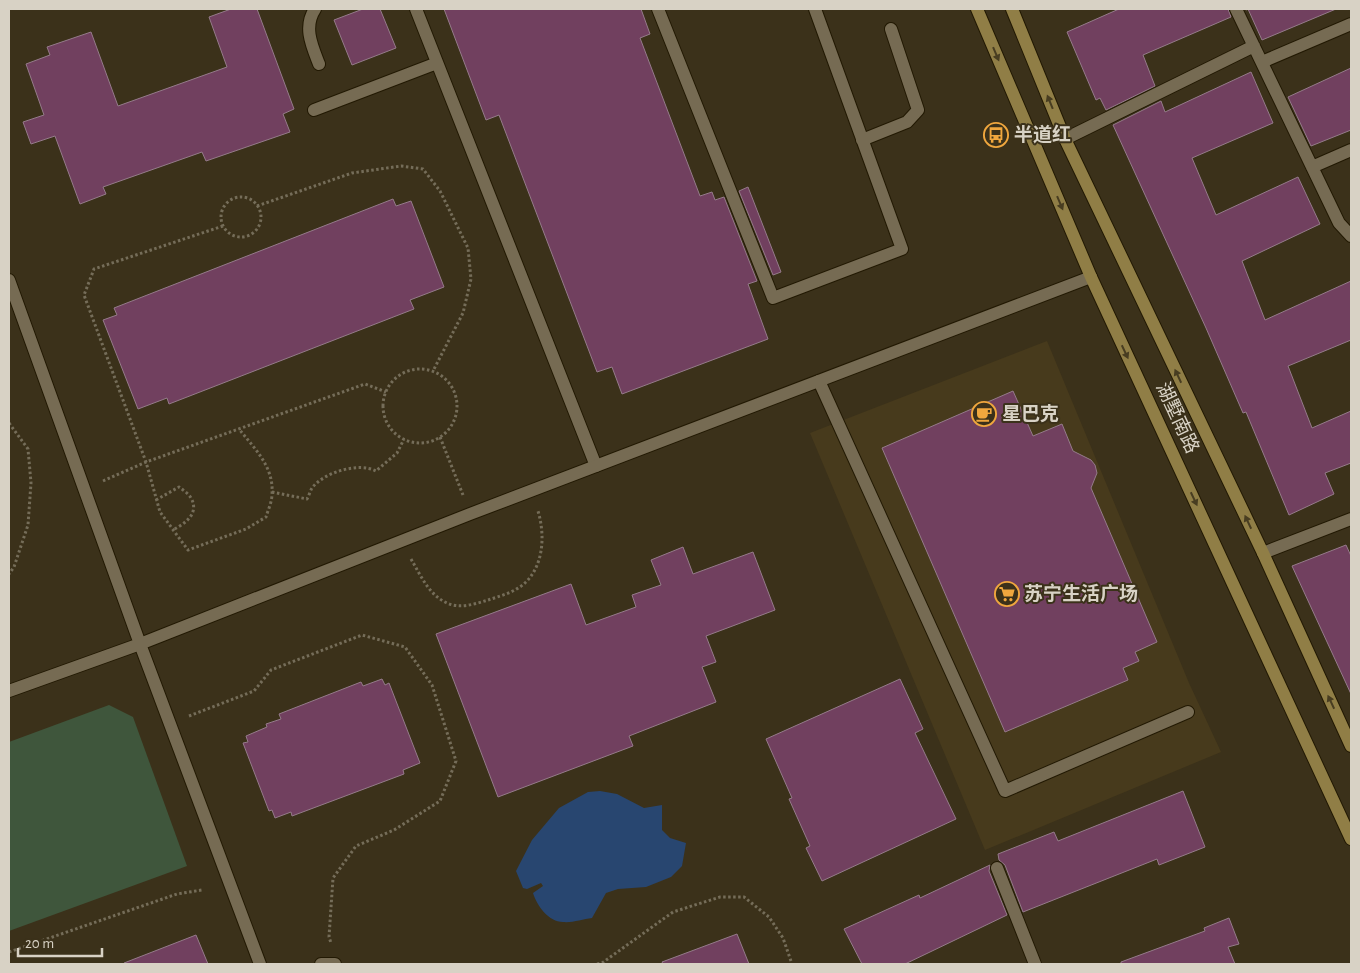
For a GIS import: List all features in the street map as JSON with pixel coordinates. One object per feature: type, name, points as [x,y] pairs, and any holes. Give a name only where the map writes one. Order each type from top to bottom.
[{"type":"main road","name":"湖墅南路","points":[[978,9],[1091,277],[1351,839]]},
{"type":"main road","name":"湖墅南路","points":[[1012,9],[1065,139],[1263,553],[1351,746]]},
{"type":"street","points":[[315,9],[310,15],[309,36],[319,64]]},
{"type":"street","points":[[416,9],[596,466]]},
{"type":"street","points":[[658,9],[772,298],[902,249],[815,9]]},
{"type":"street","points":[[1236,9],[1339,223],[1351,236]]},
{"type":"street","points":[[1262,62],[1351,24]]},
{"type":"street","points":[[862,140],[907,122],[918,110],[890,29]]},
{"type":"street","points":[[1065,139],[1254,46]]},
{"type":"street","points":[[314,110],[437,63]]},
{"type":"street","points":[[1312,167],[1351,150]]},
{"type":"street","points":[[9,691],[140,644],[470,514],[1091,277]]},
{"type":"street","points":[[9,280],[140,644],[260,964]]},
{"type":"street","points":[[819,381],[1005,791],[1188,712]]},
{"type":"street","points":[[1263,553],[1351,519]]},
{"type":"street","points":[[997,868],[1035,964]]},
{"type":"street","points":[[321,964],[335,964]]},
{"type":"path","points":[[257,206],[352,173],[401,166],[423,169],[440,191],[468,248],[471,279],[463,313],[433,371]]},
{"type":"path","points":[[247,198],[257,206],[261,219],[256,230],[251,234],[239,237],[232,235],[223,226],[221,213],[228,202],[247,198]]},
{"type":"path","points":[[223,226],[94,270],[84,295],[146,462],[160,512],[188,550],[246,529],[266,517],[272,492],[271,478],[264,459],[238,429]]},
{"type":"path","points":[[409,370],[433,371],[451,385],[458,408],[449,430],[440,438],[416,443],[404,439],[393,432],[386,422],[383,409],[384,397],[389,385],[398,376],[409,370]]},
{"type":"path","points":[[84,489],[146,462],[365,384],[386,392]]},
{"type":"path","points":[[9,423],[28,449],[31,483],[28,525],[14,567],[9,574]]},
{"type":"path","points":[[440,438],[470,514]]},
{"type":"path","points":[[272,492],[307,499],[312,488],[326,476],[349,468],[368,467],[376,471],[397,453],[404,439]]},
{"type":"path","points":[[156,500],[179,487],[192,499],[193,511],[188,521],[173,530]]},
{"type":"path","points":[[400,542],[432,593],[448,604],[470,606],[504,595],[525,583],[539,563],[543,527],[532,491]]},
{"type":"path","points":[[170,724],[254,691],[271,670],[362,636],[405,647],[432,685],[456,761],[440,801],[394,830],[356,846],[333,878],[329,937],[332,946]]},
{"type":"path","points":[[9,952],[177,894],[202,890]]},
{"type":"path","points":[[597,964],[602,963],[673,912],[720,897],[744,897],[769,917],[783,938],[792,964]]},
{"type":"shaded area","points":[[1047,341],[1189,683],[1221,752],[985,850],[810,433]]},
{"type":"green space","points":[[109,705],[133,717],[187,866],[9,931],[9,742]]},
{"type":"water","points":[[600,791],[617,794],[644,808],[662,805],[662,830],[670,838],[686,843],[682,866],[671,877],[646,887],[618,889],[606,893],[592,918],[570,922],[558,921],[544,912],[535,898],[533,893],[543,886],[541,883],[527,889],[523,888],[516,871],[532,840],[559,808],[588,792]]},
{"type":"building","points":[[231,9],[257,9],[294,109],[283,114],[290,132],[206,161],[202,152],[103,187],[106,194],[80,204],[55,136],[31,144],[23,122],[44,115],[26,64],[50,55],[47,47],[91,32],[118,106],[227,67],[209,17]]},
{"type":"building","points":[[363,9],[380,9],[396,48],[352,65],[334,20]]},
{"type":"building","points":[[444,9],[641,9],[650,34],[640,38],[700,196],[712,192],[715,200],[724,197],[757,281],[748,284],[768,339],[622,394],[612,367],[597,372],[499,115],[486,120]]},
{"type":"building","points":[[1119,9],[1228,9],[1231,17],[1143,55],[1155,86],[1106,110],[1100,98],[1096,100],[1067,32]]},
{"type":"building","points":[[1248,9],[1336,9],[1262,40]]},
{"type":"building","points":[[1351,68],[1351,130],[1311,146],[1288,97]]},
{"type":"building","points":[[1251,72],[1273,123],[1192,158],[1216,215],[1298,177],[1320,224],[1242,261],[1265,320],[1351,281],[1351,340],[1288,366],[1312,428],[1351,411],[1351,463],[1325,473],[1334,494],[1289,515],[1246,412],[1243,413],[1113,125],[1161,101],[1165,112]]},
{"type":"building","points":[[748,187],[781,272],[773,275],[739,191]]},
{"type":"building","points":[[393,199],[396,206],[411,201],[444,287],[410,300],[414,309],[169,404],[167,398],[138,409],[103,320],[117,315],[114,308]]},
{"type":"building","points":[[1013,391],[1033,436],[1062,424],[1073,451],[1091,460],[1095,465],[1097,473],[1091,488],[1157,642],[1135,652],[1139,661],[1123,668],[1128,680],[1005,732],[882,448]]},
{"type":"building","points":[[1346,545],[1351,556],[1351,694],[1292,566]]},
{"type":"building","points":[[683,547],[693,574],[753,552],[775,610],[706,636],[716,662],[702,667],[716,702],[629,736],[633,746],[498,797],[436,634],[571,584],[586,625],[636,607],[632,595],[661,585],[651,560]]},
{"type":"building","points":[[382,679],[385,685],[389,683],[420,763],[403,770],[404,774],[292,816],[291,812],[275,818],[272,810],[269,811],[243,743],[248,742],[246,736],[267,727],[266,724],[281,719],[279,714],[361,682],[363,686]]},
{"type":"building","points":[[900,679],[923,729],[915,733],[956,819],[822,881],[806,848],[810,846],[789,799],[792,798],[766,739]]},
{"type":"building","points":[[1183,791],[1205,847],[1159,865],[1157,859],[1023,912],[1005,865],[999,860],[998,854],[1054,832],[1058,841]]},
{"type":"building","points":[[990,865],[989,871],[1007,915],[905,964],[862,964],[844,929],[919,895],[920,898]]},
{"type":"building","points":[[1229,918],[1239,944],[1228,947],[1235,964],[1121,964],[1121,962],[1205,931],[1204,928]]},
{"type":"building","points":[[737,934],[749,964],[663,964],[662,962]]},
{"type":"building","points":[[196,935],[208,964],[124,964],[124,963]]},
{"type":"place","name":"半道红","points":[[996,135]]},
{"type":"place","name":"星巴克","points":[[984,414]]},
{"type":"place","name":"苏宁生活广场","points":[[1007,594]]}]
